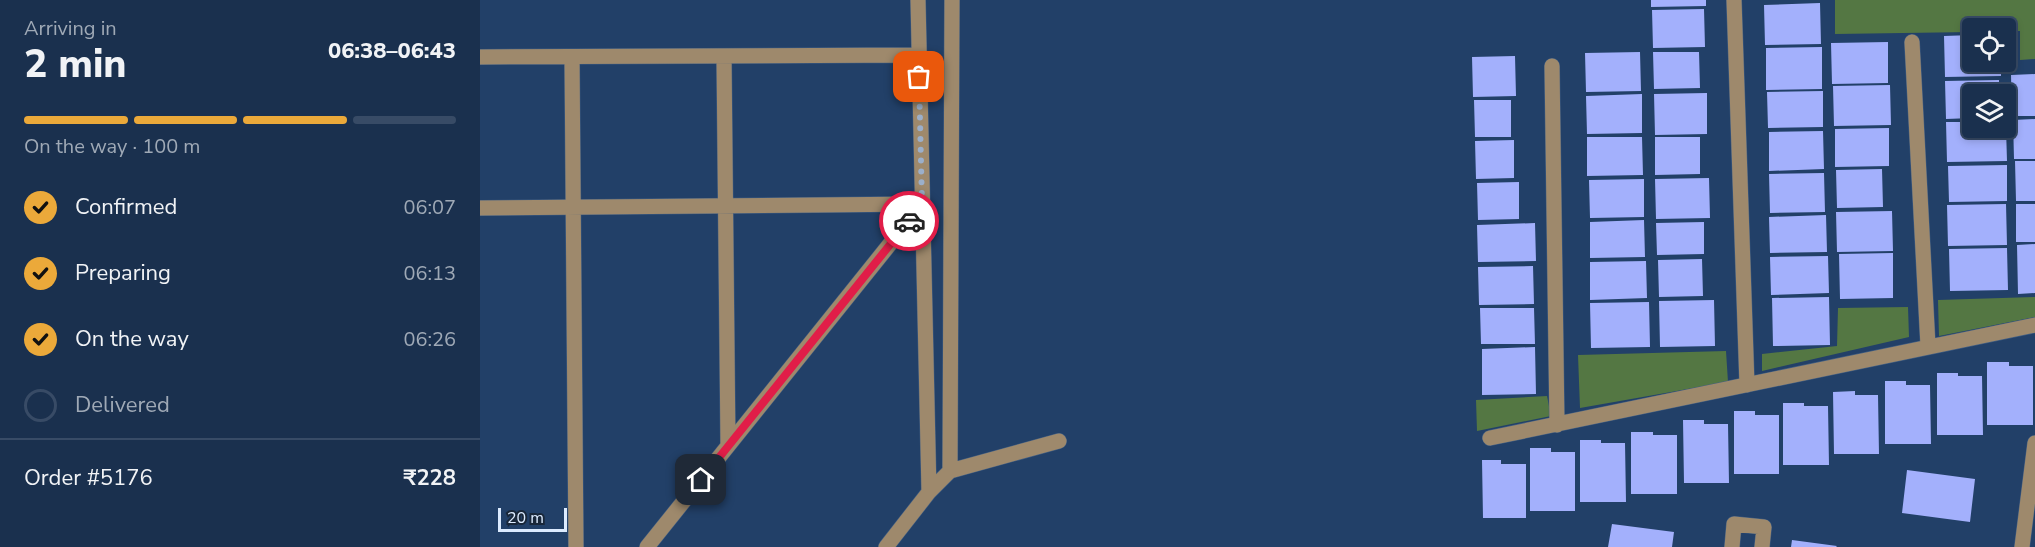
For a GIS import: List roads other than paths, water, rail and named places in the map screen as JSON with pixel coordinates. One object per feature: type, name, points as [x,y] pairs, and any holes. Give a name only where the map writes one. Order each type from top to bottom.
[{"type":"street","points":[[918,0],[928,492]]},
{"type":"street","points":[[950,471],[952,0]]},
{"type":"street","points":[[1734,0],[1747,385]]},
{"type":"street","points":[[1912,42],[1928,346]]},
{"type":"street","points":[[724,56],[728,446]]},
{"type":"street","points":[[480,57],[919,56]]},
{"type":"street","points":[[572,57],[576,547]]},
{"type":"street","points":[[1552,66],[1557,425]]},
{"type":"street","points":[[480,208],[922,204]]},
{"type":"street","points":[[647,547],[922,204]]},
{"type":"street","points":[[1490,438],[2035,325]]},
{"type":"street","points":[[886,547],[928,492],[950,471],[1059,441]]},
{"type":"street","points":[[2022,547],[2035,443]]},
{"type":"street","points":[[1732,547],[1734,524],[1764,527],[1762,547]]}]
